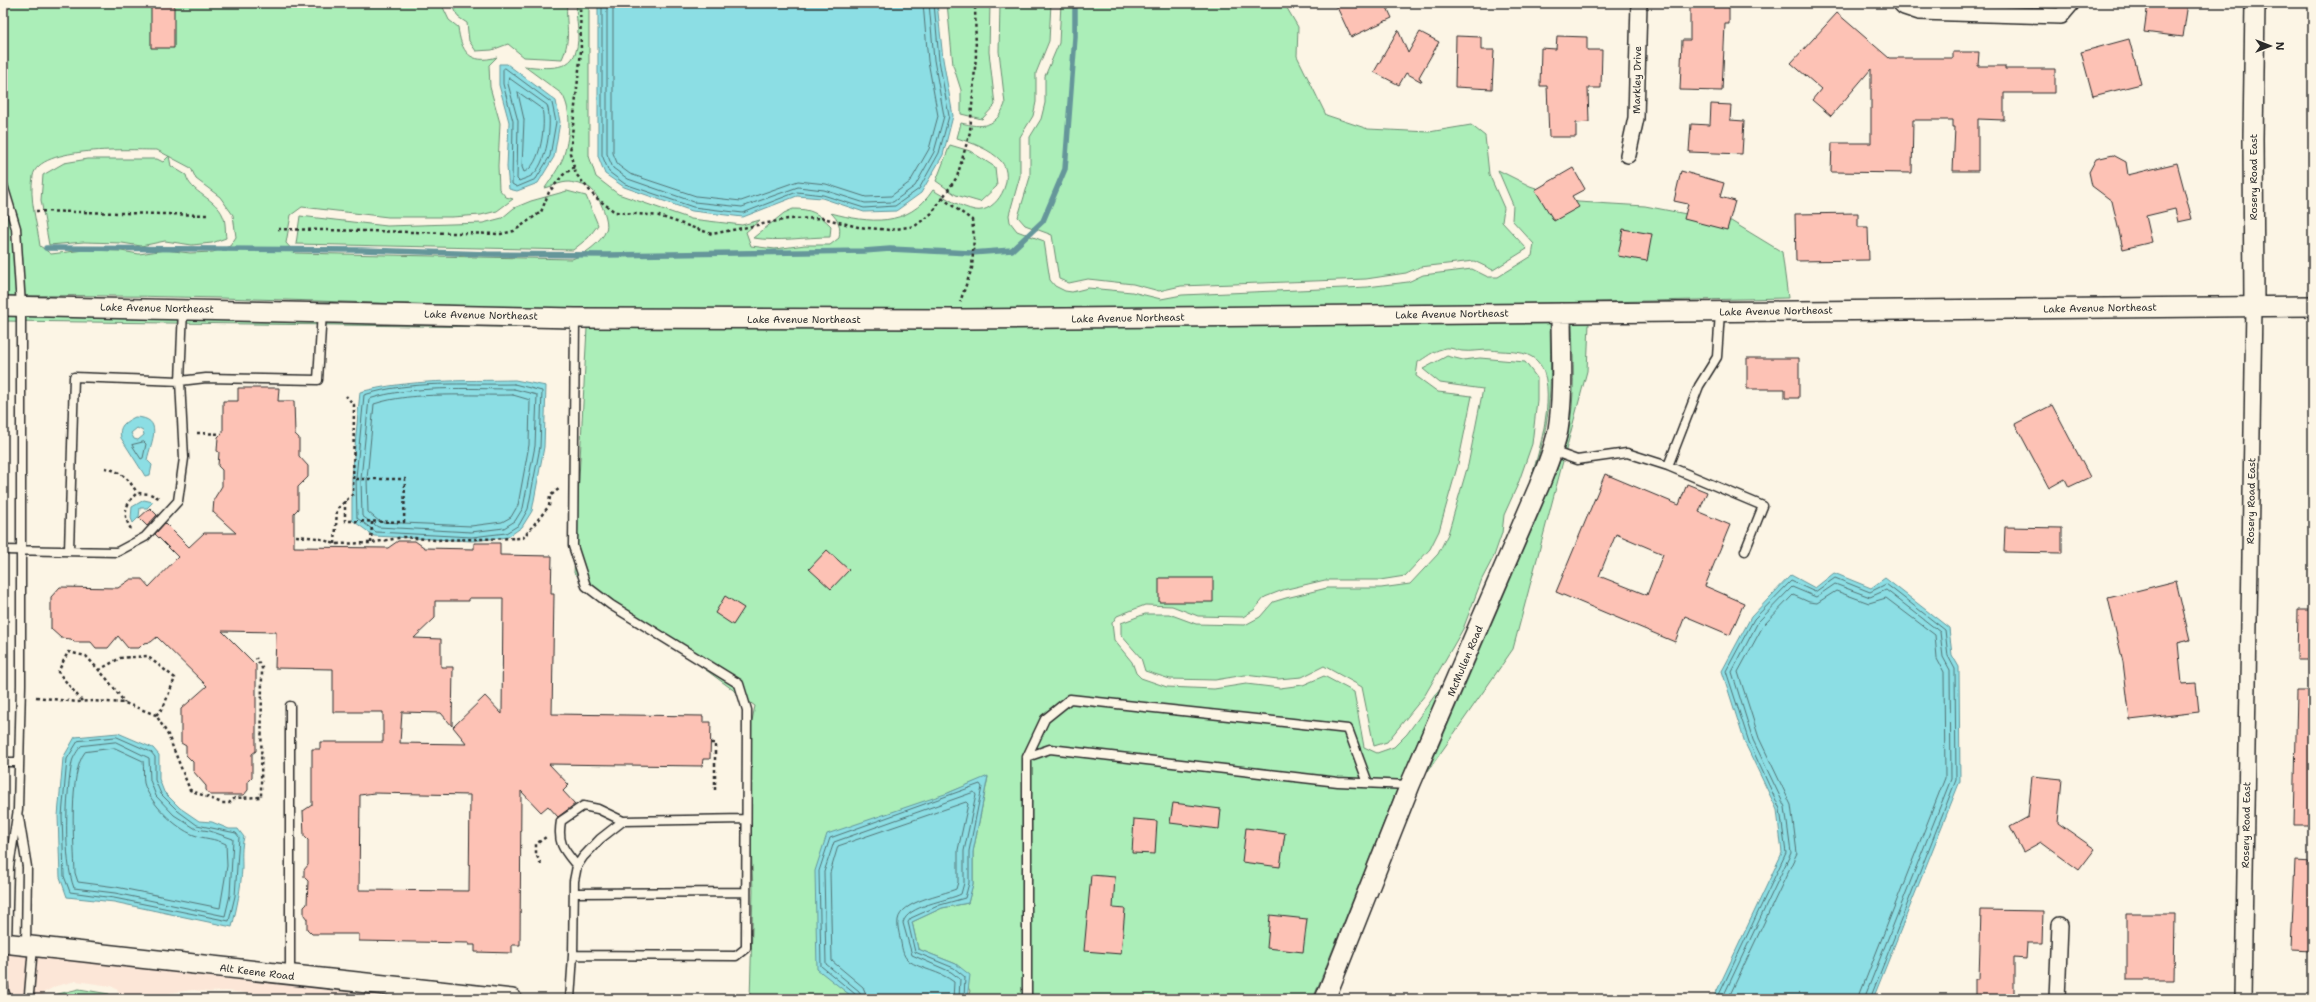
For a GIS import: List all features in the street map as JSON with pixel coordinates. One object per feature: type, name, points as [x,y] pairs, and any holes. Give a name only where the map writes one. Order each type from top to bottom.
[{"type":"street","name":"Markley Drive","points":[[1628,155],[1636,118],[1639,3]]},
{"type":"street","points":[[1900,3],[1904,7],[1919,12],[2061,16],[2072,3]]},
{"type":"street","name":"Rosery Road East","points":[[2243,999],[2254,306],[2253,138],[2255,3]]},
{"type":"street","name":"Lake Avenue Northeast","points":[[12,306],[183,308],[575,318],[958,319],[2313,306]]},
{"type":"street","name":"McMullen Road","points":[[1325,999],[1410,785],[1536,493],[1552,450],[1557,432],[1562,392],[1561,313]]},
{"type":"street","points":[[2057,999],[2060,925]]},
{"type":"street","name":"Alt Keene Road","points":[[5,944],[290,976],[403,991],[512,999]]},
{"type":"lane","points":[[3,184],[16,228],[12,306],[21,551],[18,809],[9,867],[5,944]]},
{"type":"lane","points":[[3,550],[117,552],[145,537],[178,501],[184,458],[180,381],[183,308]]},
{"type":"lane","points":[[70,551],[74,378],[180,381],[206,378],[318,380],[322,311]]},
{"type":"lane","points":[[1668,466],[1699,386],[1717,357],[1720,312]]},
{"type":"lane","points":[[573,955],[736,956],[746,948],[746,710],[739,684],[611,605],[586,586],[573,546],[575,318]]},
{"type":"lane","points":[[1552,450],[1577,460],[1627,453],[1668,466],[1763,506],[1745,551]]},
{"type":"lane","points":[[1027,999],[1027,757],[1044,719],[1070,699],[1348,729],[1368,783]]},
{"type":"lane","points":[[290,706],[290,976]]},
{"type":"lane","points":[[1027,757],[1050,749],[1338,782],[1410,785]]},
{"type":"lane","points":[[3,762],[19,762]]},
{"type":"lane","points":[[577,866],[562,847],[559,834],[561,821],[583,806],[598,808],[622,821],[746,819]]},
{"type":"lane","points":[[18,809],[27,867],[30,946],[29,994],[31,999]]},
{"type":"lane","points":[[570,999],[573,955],[574,893],[577,866],[583,857],[600,839],[622,821]]},
{"type":"lane","points":[[574,893],[746,892]]},
{"type":"lane","points":[[3,977],[4,992],[7,999]]},
{"type":"path","points":[[580,3],[581,52],[570,153],[576,174],[595,197],[615,212],[659,216],[712,234],[788,219],[823,218],[858,227],[890,230],[915,226],[932,213],[957,176],[970,132],[976,55],[975,3]]},
{"type":"path","points":[[278,229],[501,234],[514,231],[541,212],[549,192],[563,175],[574,167]]},
{"type":"path","points":[[942,198],[972,220],[972,263],[960,297],[959,307]]},
{"type":"path","points":[[36,211],[207,215]]},
{"type":"path","points":[[335,544],[337,509],[353,494],[354,405],[346,396]]},
{"type":"path","points":[[197,433],[222,434]]},
{"type":"path","points":[[105,468],[123,475],[132,484],[137,493]]},
{"type":"path","points":[[345,501],[345,521],[404,522],[406,480],[354,479]]},
{"type":"path","points":[[296,536],[318,538],[335,544],[371,543],[404,536],[435,540],[524,538],[549,506],[550,496],[565,483]]},
{"type":"path","points":[[131,529],[126,521],[125,512],[129,500],[137,493],[150,494],[161,499]]},
{"type":"path","points":[[371,543],[372,522]]},
{"type":"path","points":[[83,702],[58,672],[68,652],[86,656],[99,670],[124,703]]},
{"type":"path","points":[[99,670],[120,658],[147,656],[175,678],[164,708],[156,715]]},
{"type":"path","points":[[36,697],[83,702],[124,703],[156,715],[168,735],[190,790],[222,803],[229,803],[235,798],[261,797],[262,668],[256,658]]},
{"type":"path","points":[[711,743],[715,743],[715,792]]},
{"type":"path","points":[[541,864],[536,854],[536,844],[547,836]]},
{"type":"shaded area","points":[[3,953],[396,999],[294,999],[227,991],[209,992],[193,990],[170,993],[157,999],[123,999],[118,990],[111,986],[76,981],[56,986],[43,993],[42,999],[3,999]]},
{"type":"green space","points":[[3,3],[441,3],[449,20],[458,27],[459,36],[468,54],[474,58],[480,59],[497,57],[489,65],[490,87],[500,123],[498,166],[499,189],[506,197],[513,199],[497,211],[481,215],[452,217],[388,217],[302,207],[291,215],[286,243],[295,253],[572,259],[587,251],[604,235],[607,226],[605,214],[593,191],[588,187],[569,182],[560,183],[545,188],[563,158],[569,126],[568,109],[562,94],[524,66],[545,68],[563,65],[569,62],[574,55],[577,46],[577,3],[589,3],[589,156],[596,177],[618,194],[691,219],[742,225],[760,220],[746,232],[751,246],[775,249],[805,245],[830,245],[839,238],[840,230],[838,221],[831,213],[859,219],[887,220],[900,217],[912,211],[923,202],[933,190],[969,209],[983,210],[997,201],[1005,185],[1005,168],[1001,161],[992,153],[975,144],[957,138],[961,123],[982,126],[993,122],[1005,104],[999,51],[1000,5],[1003,3],[1051,3],[1049,41],[1036,73],[1036,102],[1033,116],[1020,137],[1020,176],[1009,215],[1010,222],[1017,231],[1044,241],[1050,280],[1055,286],[1065,291],[1072,292],[1088,288],[1132,292],[1161,299],[1182,295],[1367,287],[1408,282],[1423,275],[1472,269],[1488,277],[1498,277],[1532,256],[1534,244],[1512,220],[1513,205],[1498,170],[1530,186],[1578,202],[1645,206],[1731,221],[1782,252],[1788,298],[1486,304],[880,310],[505,307],[146,296],[3,296]],"holes":[[[157,150],[191,168],[196,179],[220,197],[233,215],[236,237],[230,246],[213,252],[190,253],[165,250],[139,254],[121,251],[84,250],[51,254],[40,246],[32,193],[33,176],[39,166],[51,159],[68,154],[88,151]]]},
{"type":"green space","points":[[452,3],[567,3],[567,44],[562,59],[524,57],[508,44],[492,50],[476,51],[469,41],[467,23],[458,17]]},
{"type":"green space","points":[[947,3],[990,3],[989,52],[995,105],[982,119],[961,114],[961,90],[953,65]]},
{"type":"green space","points":[[1061,3],[1284,3],[1298,27],[1297,56],[1326,115],[1368,129],[1429,132],[1471,125],[1485,136],[1489,174],[1504,208],[1502,222],[1527,249],[1493,270],[1474,261],[1420,267],[1406,273],[1366,279],[1181,286],[1159,291],[1133,284],[1088,279],[1069,283],[1059,279],[1052,235],[1025,225],[1018,217],[1030,177],[1030,137],[1041,119],[1045,103],[1045,76],[1059,43]]},
{"type":"green space","points":[[950,145],[970,151],[995,167],[997,186],[980,202],[956,195],[936,181]]},
{"type":"green space","points":[[169,156],[171,166],[186,175],[192,186],[220,210],[225,221],[226,238],[212,243],[192,245],[165,241],[141,246],[122,243],[84,242],[49,245],[41,200],[43,175],[64,163],[88,159],[157,159],[163,162]]},
{"type":"green space","points":[[567,191],[586,196],[598,225],[588,238],[573,250],[296,244],[300,216],[387,226],[483,223],[502,218],[514,208],[531,201]]},
{"type":"green space","points":[[793,209],[810,211],[822,218],[831,226],[830,237],[782,239],[753,238],[784,213]]},
{"type":"green space","points":[[3,316],[559,328],[3,321]]},
{"type":"green space","points":[[1550,323],[1551,363],[1547,418],[1539,455],[1532,475],[1540,448],[1546,413],[1547,395],[1546,379],[1541,366],[1532,357],[1522,353],[1490,350],[1462,351],[1452,348],[1445,348],[1435,351],[1418,362],[1416,376],[1438,392],[1472,396],[1458,464],[1439,531],[1430,549],[1405,576],[1380,580],[1325,580],[1283,590],[1265,597],[1254,610],[1243,617],[1198,616],[1172,606],[1145,605],[1117,616],[1112,623],[1114,640],[1132,662],[1136,673],[1141,678],[1167,687],[1214,689],[1246,684],[1280,688],[1303,685],[1324,676],[1354,692],[1364,747],[1377,753],[1394,747],[1407,734],[1443,684],[1400,782],[1313,999],[967,999],[970,991],[956,964],[918,949],[912,922],[942,908],[968,903],[973,884],[973,852],[988,777],[948,793],[846,991],[855,999],[750,999],[753,891],[747,745],[755,706],[574,573],[587,328],[958,329]]},
{"type":"green space","points":[[1572,323],[1589,323],[1587,371],[1513,649],[1428,771],[1560,462],[1571,420],[1573,393]]},
{"type":"green space","points":[[1447,356],[1463,360],[1480,358],[1525,362],[1537,378],[1537,400],[1532,444],[1518,484],[1504,515],[1502,533],[1494,556],[1482,579],[1463,629],[1425,695],[1387,742],[1374,746],[1362,687],[1324,666],[1302,677],[1278,679],[1245,675],[1215,680],[1170,679],[1145,671],[1141,658],[1121,635],[1121,623],[1145,614],[1169,614],[1196,624],[1245,625],[1260,617],[1273,602],[1286,598],[1327,588],[1381,588],[1410,584],[1438,554],[1448,534],[1468,465],[1483,389],[1440,383],[1423,369]]},
{"type":"green space","points":[[79,989],[109,994],[113,999],[50,999],[58,994]]},
{"type":"water","points":[[598,3],[937,3],[943,59],[953,116],[943,155],[921,193],[896,211],[864,212],[822,198],[797,196],[743,217],[692,211],[624,187],[605,174],[598,156]]},
{"type":"water","points":[[499,64],[507,64],[556,101],[560,122],[554,157],[538,183],[517,191],[509,189],[507,167],[509,122],[499,85]]},
{"type":"water","points":[[515,380],[546,386],[544,447],[532,511],[522,527],[508,537],[472,541],[374,536],[352,520],[352,478],[360,392],[417,383]]},
{"type":"water","points":[[135,417],[144,418],[150,421],[153,426],[153,438],[147,460],[152,465],[150,475],[145,476],[121,438],[121,427]],"holes":[[[137,428],[143,431],[144,435],[138,440],[134,439],[131,433]]]},
{"type":"water","points":[[144,500],[153,502],[147,508],[140,508],[139,517],[133,523],[131,518],[132,507]]},
{"type":"water","points":[[1834,573],[1871,588],[1885,578],[1949,628],[1952,655],[1959,667],[1960,781],[1873,999],[1713,999],[1782,853],[1777,810],[1745,743],[1722,671],[1751,617],[1791,575],[1815,588]]},
{"type":"water","points":[[118,733],[153,748],[159,755],[159,779],[164,792],[180,808],[199,821],[212,822],[229,829],[238,829],[244,837],[242,849],[241,883],[232,927],[114,902],[67,897],[60,877],[58,816],[63,758],[75,737]]},
{"type":"water","points":[[988,776],[973,852],[973,884],[968,903],[942,908],[912,922],[918,949],[956,964],[970,975],[967,999],[855,999],[817,969],[815,871],[827,834],[948,793]]},
{"type":"building","points":[[1335,3],[1385,3],[1392,18],[1351,37]]},
{"type":"building","points":[[1690,3],[1729,3],[1729,24],[1725,24],[1722,91],[1680,90],[1682,40],[1690,40]]},
{"type":"building","points":[[2148,3],[2188,3],[2183,37],[2144,32]]},
{"type":"building","points":[[151,5],[174,5],[174,48],[151,48]]},
{"type":"building","points":[[1837,13],[1889,58],[1953,58],[1953,52],[1979,52],[1978,66],[2005,66],[2005,69],[2055,69],[2055,93],[2004,93],[2004,120],[1978,119],[1978,171],[1953,171],[1955,127],[1953,127],[1953,120],[1913,120],[1912,173],[1831,172],[1832,143],[1871,143],[1871,69],[1831,116],[1812,100],[1821,89],[1791,63]]},
{"type":"building","points":[[1398,30],[1408,53],[1420,32],[1439,42],[1419,77],[1422,82],[1406,73],[1399,85],[1374,72]]},
{"type":"building","points":[[1456,36],[1481,37],[1481,50],[1494,50],[1492,89],[1455,87]]},
{"type":"building","points":[[1557,36],[1587,37],[1587,50],[1602,50],[1601,88],[1588,88],[1589,122],[1576,123],[1576,137],[1549,137],[1547,86],[1540,86],[1541,48],[1556,49]]},
{"type":"building","points":[[2129,39],[2141,84],[2093,96],[2081,52]]},
{"type":"building","points":[[1711,104],[1731,105],[1730,120],[1744,121],[1742,154],[1689,152],[1691,124],[1710,125]]},
{"type":"building","points":[[2113,155],[2126,162],[2128,175],[2177,163],[2192,219],[2178,222],[2175,209],[2146,216],[2152,242],[2123,249],[2112,201],[2092,186],[2089,172],[2096,159]]},
{"type":"building","points":[[1573,168],[1585,189],[1572,196],[1579,207],[1554,221],[1535,190]]},
{"type":"building","points":[[1681,171],[1724,183],[1720,197],[1735,201],[1727,230],[1684,219],[1688,204],[1674,201]]},
{"type":"building","points":[[1858,213],[1858,227],[1868,227],[1869,260],[1796,261],[1795,214]]},
{"type":"building","points":[[1623,229],[1652,234],[1647,261],[1618,256]]},
{"type":"building","points":[[1747,358],[1799,358],[1799,398],[1785,398],[1785,389],[1747,389]]},
{"type":"building","points":[[238,388],[279,388],[278,401],[294,401],[295,434],[299,438],[299,456],[308,466],[308,477],[298,487],[298,509],[294,513],[294,547],[388,548],[398,541],[415,541],[425,548],[474,549],[474,543],[500,543],[500,555],[552,556],[551,594],[554,594],[552,714],[703,716],[703,722],[711,722],[710,759],[703,759],[702,766],[549,764],[569,785],[563,791],[575,804],[558,817],[548,806],[541,812],[521,791],[520,945],[512,945],[512,953],[475,952],[475,945],[469,945],[469,943],[359,941],[359,934],[312,934],[307,929],[307,919],[304,915],[304,907],[307,904],[308,881],[304,877],[304,870],[308,865],[308,840],[304,836],[303,811],[312,805],[312,749],[320,749],[320,742],[383,742],[383,712],[333,712],[333,669],[275,668],[276,632],[222,631],[256,665],[256,751],[252,754],[252,777],[248,781],[248,790],[244,795],[210,795],[206,790],[206,786],[193,771],[193,762],[186,755],[186,746],[181,743],[181,709],[207,686],[157,637],[151,642],[144,643],[139,648],[128,648],[118,636],[108,648],[96,648],[91,642],[74,642],[71,639],[61,638],[51,629],[51,597],[60,587],[118,588],[131,579],[142,579],[149,587],[178,557],[155,534],[165,523],[189,547],[204,533],[236,533],[213,512],[214,499],[222,486],[222,470],[218,466],[219,452],[217,451],[218,437],[223,432],[223,401],[238,401]],"holes":[[[469,598],[503,598],[502,714],[485,696],[453,727],[467,744],[400,743],[402,712],[441,713],[452,726],[453,667],[441,667],[441,639],[414,638],[435,618],[435,601],[469,601]],[[374,793],[470,795],[469,891],[359,890],[360,795]]]},
{"type":"building","points":[[2052,405],[2090,477],[2069,487],[2065,479],[2049,488],[2015,424]]},
{"type":"building","points":[[1605,474],[1679,505],[1687,484],[1707,492],[1699,512],[1730,525],[1705,586],[1744,603],[1730,635],[1685,616],[1675,642],[1556,592]],"holes":[[[1616,534],[1663,554],[1647,595],[1599,576]]]},
{"type":"building","points":[[150,508],[157,515],[147,526],[139,518]]},
{"type":"building","points":[[2005,527],[2062,528],[2062,553],[2004,552]]},
{"type":"building","points":[[827,550],[849,570],[831,589],[809,569]]},
{"type":"building","points":[[1159,578],[1213,578],[1213,602],[1159,602]]},
{"type":"building","points":[[2176,581],[2190,640],[2178,643],[2182,684],[2196,683],[2199,712],[2130,720],[2123,662],[2108,598]]},
{"type":"building","points":[[725,596],[744,608],[733,625],[715,613]]},
{"type":"building","points":[[2298,610],[2313,610],[2313,660],[2297,660]]},
{"type":"building","points":[[2297,691],[2313,691],[2313,825],[2294,825]]},
{"type":"building","points":[[2032,776],[2062,779],[2058,823],[2095,849],[2079,870],[2041,842],[2023,852],[2010,827],[2028,817]]},
{"type":"building","points":[[1173,803],[1221,809],[1219,829],[1170,823]]},
{"type":"building","points":[[1134,819],[1157,821],[1155,854],[1132,853]]},
{"type":"building","points":[[1246,828],[1285,833],[1280,867],[1242,862]]},
{"type":"building","points":[[2295,861],[2313,862],[2313,951],[2291,950]]},
{"type":"building","points":[[1091,875],[1115,877],[1113,908],[1125,909],[1121,954],[1084,951]]},
{"type":"building","points":[[1981,910],[2043,911],[2042,943],[2027,943],[2026,959],[2014,958],[2014,999],[1975,999],[1975,979],[1979,979]]},
{"type":"building","points":[[2127,914],[2175,914],[2174,980],[2127,980]]},
{"type":"building","points":[[1270,915],[1307,919],[1303,952],[1267,948]]},
{"type":"waterway","points":[[46,248],[362,250],[487,254],[607,255],[864,251],[890,249],[971,253],[1012,250],[1043,221],[1065,169],[1075,37],[1075,3]]}]
